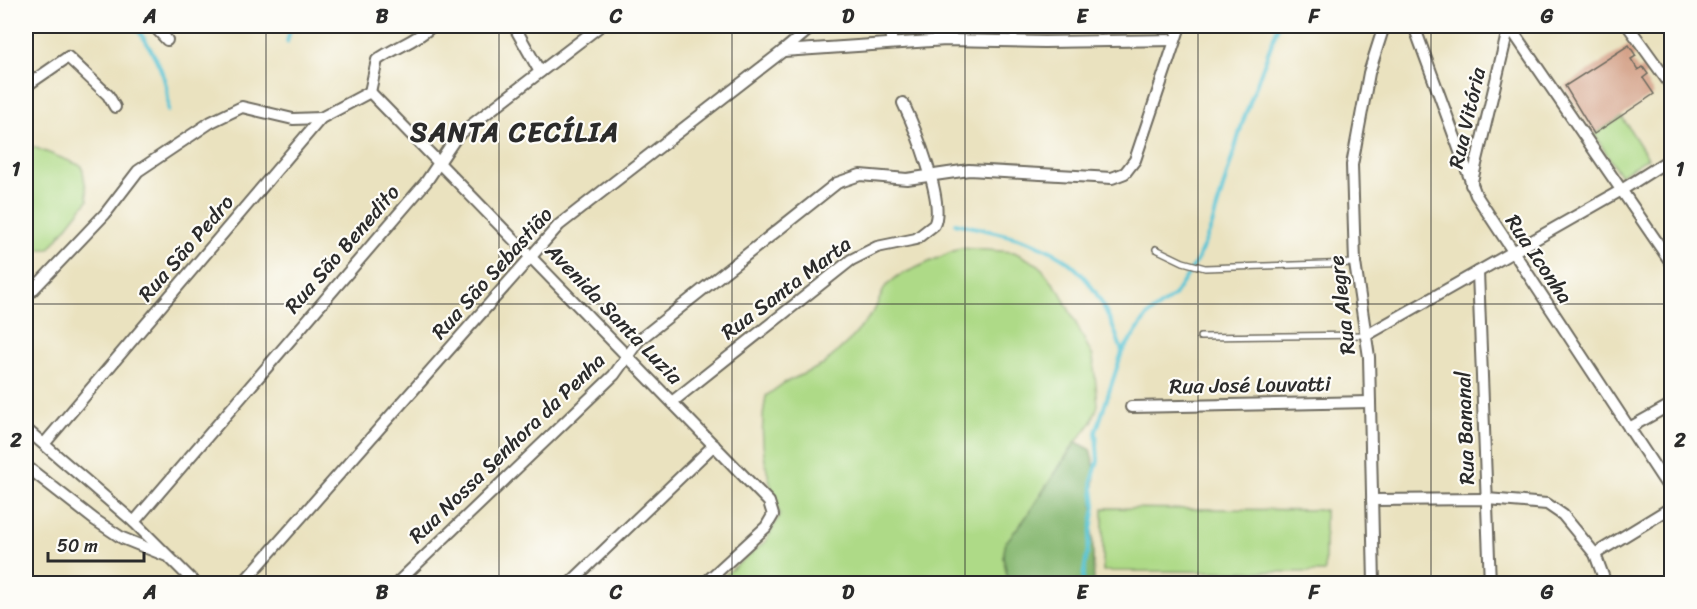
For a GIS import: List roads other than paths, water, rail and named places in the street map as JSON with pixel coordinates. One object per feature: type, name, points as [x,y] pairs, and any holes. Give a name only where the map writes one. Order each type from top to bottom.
[{"type":"street","points":[[154,26],[167,40]]},
{"type":"street","points":[[370,92],[377,60],[406,41],[419,37],[432,26]]},
{"type":"street","points":[[514,26],[540,72]]},
{"type":"street","name":"Rua São Benedito","points":[[134,522],[426,182],[457,136],[600,26]]},
{"type":"street","name":"Rua São Sebastião","points":[[242,584],[559,225],[813,26]]},
{"type":"street","points":[[891,26],[891,44]]},
{"type":"street","points":[[783,51],[946,40],[1054,42],[1175,39],[1180,26]]},
{"type":"street","name":"Rua Alegre","points":[[1374,584],[1367,335],[1355,263],[1352,165],[1370,73],[1384,26]]},
{"type":"street","name":"Rua Iconha","points":[[1414,26],[1471,185],[1512,252],[1671,493]]},
{"type":"street","points":[[1509,26],[1671,264]]},
{"type":"street","name":"Rua Vitória","points":[[1471,185],[1509,26]]},
{"type":"street","points":[[1628,26],[1671,87]]},
{"type":"street","name":"Rua Nossa Senhora da Penha","points":[[402,581],[614,375],[639,340],[837,183],[860,175],[907,179],[969,170],[1112,178],[1125,173],[1135,160],[1175,39]]},
{"type":"street","points":[[26,86],[68,57],[108,94],[116,107]]},
{"type":"street","name":"Rua São Pedro","points":[[44,444],[321,118],[370,92]]},
{"type":"street","name":"Avenida Santa Luzia","points":[[370,92],[440,161],[530,257],[768,499],[773,515],[766,527],[704,584]]},
{"type":"street","points":[[903,103],[917,134],[930,175]]},
{"type":"street","points":[[26,297],[105,214],[138,171],[211,122],[242,107],[293,119],[321,118]]},
{"type":"street","points":[[1367,335],[1620,191],[1671,158]]},
{"type":"street","name":"Rua Santa Marta","points":[[672,402],[851,260],[877,247],[916,239],[934,225],[936,211],[930,175]]},
{"type":"street","name":"Rua Bananal","points":[[1478,272],[1490,584]]},
{"type":"street","name":"Rua José Louvatti","points":[[1131,407],[1370,402]]},
{"type":"street","points":[[1629,428],[1671,404]]},
{"type":"street","points":[[26,429],[134,522],[196,584]]},
{"type":"street","points":[[570,584],[714,445]]},
{"type":"street","points":[[26,466],[94,520],[122,538],[170,557]]},
{"type":"street","points":[[1372,500],[1487,499],[1538,501],[1550,505],[1563,515],[1595,554],[1606,584]]},
{"type":"street","points":[[1595,554],[1671,507]]},
{"type":"lane","points":[[1156,249],[1183,262],[1205,268],[1355,263]]},
{"type":"lane","points":[[1200,337],[1367,335]]},
{"type":"waterway","points":[[135,26],[154,55],[164,77],[168,111]]},
{"type":"waterway","points":[[287,42],[291,26]]},
{"type":"waterway","points":[[1082,584],[1095,506],[1092,481],[1098,461],[1096,432],[1122,352],[1148,315],[1174,296],[1198,259],[1211,228],[1243,121],[1278,26]]},
{"type":"waterway","points":[[955,223],[1017,238],[1041,246],[1062,257],[1080,272],[1095,292],[1109,318],[1122,351]]},
{"type":"district","name":"SANTA CECÍLIA","points":[[515,132]]}]
